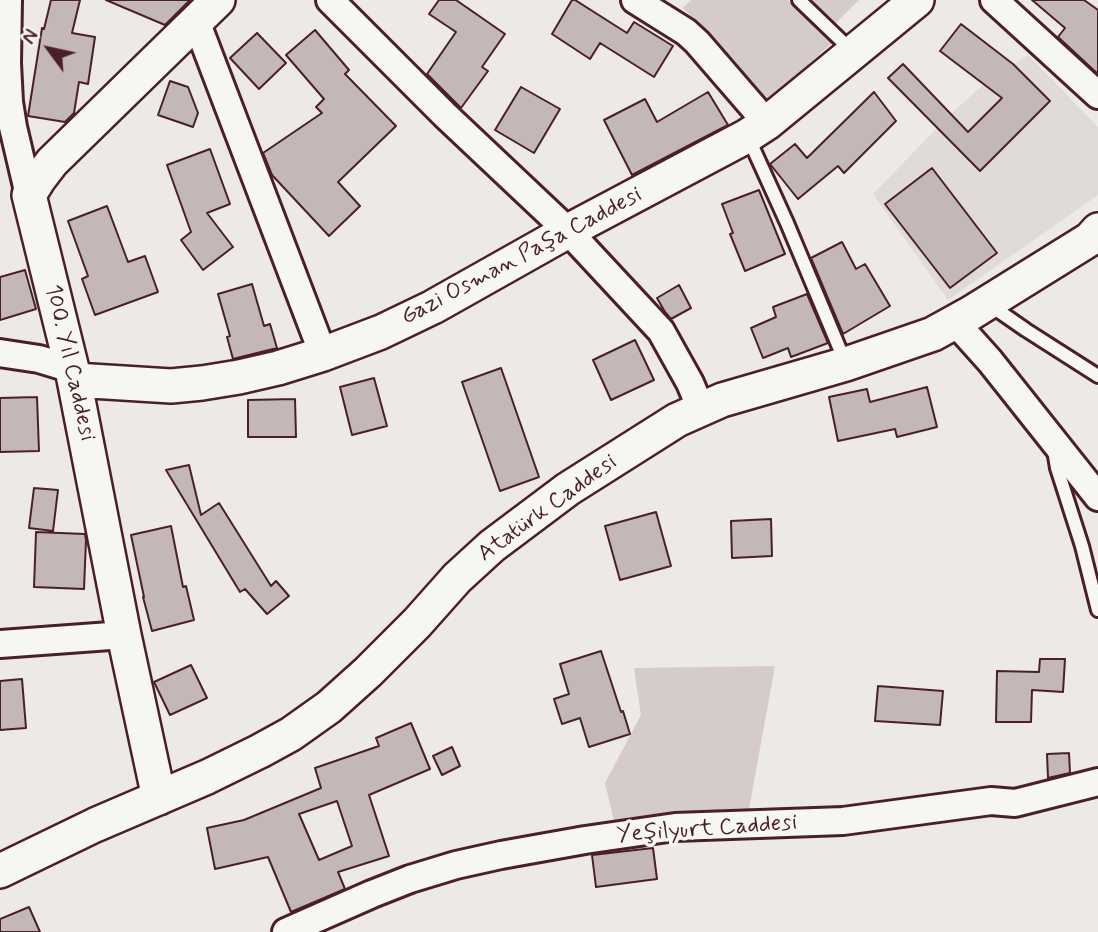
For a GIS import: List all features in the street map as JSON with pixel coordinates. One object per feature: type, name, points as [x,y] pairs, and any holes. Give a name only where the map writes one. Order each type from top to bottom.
[{"type":"street","points":[[8,0],[9,102],[29,195]]},
{"type":"street","points":[[330,0],[445,115],[568,231],[661,331],[701,409]]},
{"type":"street","points":[[635,0],[668,8],[697,42],[757,130]]},
{"type":"street","name":"Gazi Osman Paşa Caddesi","points":[[74,374],[171,386],[202,383],[252,374],[323,354],[381,332],[433,307],[757,130],[917,0]]},
{"type":"street","points":[[994,0],[1098,95]]},
{"type":"street","points":[[29,195],[52,162],[207,11],[323,354]]},
{"type":"street","name":"100. Yıl Caddesi","points":[[29,195],[74,374],[124,635],[159,798]]},
{"type":"street","name":"Atatürk Caddesi","points":[[0,871],[95,825],[239,762],[291,734],[329,707],[368,672],[457,578],[517,526],[568,489],[677,420],[722,400],[933,334],[1090,239],[1098,230]]},
{"type":"street","points":[[955,322],[990,361],[1098,497]]},
{"type":"street","points":[[0,353],[39,359],[74,374]]},
{"type":"street","points":[[0,645],[124,635]]},
{"type":"street","name":"Yeşilyurt Caddesi","points":[[286,932],[411,879],[456,865],[537,849],[676,827],[843,821],[991,802],[1015,803],[1098,782]]},
{"type":"lane","points":[[799,0],[853,52]]},
{"type":"lane","points":[[757,130],[787,223],[846,363]]},
{"type":"lane","points":[[987,302],[1098,376]]},
{"type":"lane","points":[[1052,439],[1057,468],[1082,546],[1098,610]]},
{"type":"shaded area","points":[[691,0],[788,0],[832,43],[767,101],[683,8]]},
{"type":"shaded area","points":[[808,0],[859,0],[834,25]]},
{"type":"shaded area","points":[[1028,55],[1098,127],[1098,195],[948,300],[873,194],[976,91]]},
{"type":"shaded area","points":[[775,666],[748,814],[614,821],[605,783],[641,715],[634,668]]},
{"type":"building","points":[[51,0],[80,0],[72,33],[95,37],[88,84],[79,82],[74,113],[65,122],[28,116],[42,28],[44,29]]},
{"type":"building","points":[[106,0],[190,0],[165,25]]},
{"type":"building","points":[[439,0],[456,0],[505,34],[482,67],[488,71],[461,108],[427,74],[456,32],[429,14]]},
{"type":"building","points":[[572,0],[627,33],[634,22],[673,46],[654,77],[600,43],[590,59],[552,34]]},
{"type":"building","points":[[1032,0],[1084,0],[1098,10],[1098,74],[1058,37],[1065,28]]},
{"type":"building","points":[[961,24],[1013,64],[1050,101],[980,171],[888,78],[903,64],[968,132],[1002,98],[940,51]]},
{"type":"building","points":[[315,30],[349,70],[345,74],[396,126],[338,182],[360,206],[329,236],[272,175],[263,153],[322,113],[316,107],[324,99],[286,55]]},
{"type":"building","points":[[257,33],[286,63],[259,89],[230,58]]},
{"type":"building","points":[[170,81],[188,87],[198,113],[193,127],[158,115]]},
{"type":"building","points":[[521,87],[560,109],[534,153],[495,130]]},
{"type":"building","points":[[708,92],[728,125],[632,175],[604,120],[645,99],[657,122]]},
{"type":"building","points":[[874,92],[896,121],[844,173],[838,166],[798,199],[770,164],[795,144],[807,158]]},
{"type":"building","points":[[210,149],[230,204],[207,213],[233,247],[203,270],[181,240],[191,232],[167,165]]},
{"type":"building","points":[[932,168],[997,253],[950,288],[885,204]]},
{"type":"building","points":[[759,190],[785,254],[745,271],[730,234],[733,233],[722,204]]},
{"type":"building","points":[[107,206],[128,262],[145,256],[158,292],[95,315],[82,279],[88,276],[68,221]]},
{"type":"building","points":[[842,242],[856,269],[865,264],[890,306],[843,334],[811,258]]},
{"type":"building","points":[[25,270],[36,309],[0,320],[0,277]]},
{"type":"building","points":[[252,284],[264,326],[270,324],[277,348],[233,359],[227,337],[230,336],[218,294]]},
{"type":"building","points":[[679,285],[691,308],[671,319],[657,298]]},
{"type":"building","points":[[807,294],[828,343],[791,357],[788,348],[763,358],[751,328],[776,317],[773,307]]},
{"type":"building","points":[[635,340],[654,380],[611,400],[593,360]]},
{"type":"building","points":[[501,368],[539,477],[500,491],[462,382]]},
{"type":"building","points":[[374,378],[387,426],[352,435],[340,387]]},
{"type":"building","points":[[927,387],[937,427],[897,437],[895,429],[838,441],[829,397],[867,389],[870,402]]},
{"type":"building","points":[[37,397],[39,451],[0,452],[0,398]]},
{"type":"building","points":[[295,399],[296,437],[248,437],[248,400]]},
{"type":"building","points":[[189,465],[201,515],[219,503],[271,586],[276,581],[289,596],[267,614],[245,589],[240,592],[166,470]]},
{"type":"building","points":[[34,488],[58,490],[53,531],[29,528]]},
{"type":"building","points":[[656,512],[671,566],[620,580],[605,526]]},
{"type":"building","points":[[771,519],[772,556],[732,558],[731,521]]},
{"type":"building","points":[[171,526],[183,587],[186,586],[194,620],[152,631],[131,535]]},
{"type":"building","points":[[36,532],[85,534],[84,589],[34,587]]},
{"type":"building","points":[[601,651],[630,734],[589,747],[580,718],[562,724],[554,699],[569,694],[560,664]]},
{"type":"building","points":[[1040,659],[1065,659],[1063,692],[1032,690],[1031,722],[996,722],[997,671],[1039,672]]},
{"type":"building","points":[[191,665],[207,698],[170,715],[154,682]]},
{"type":"building","points":[[22,679],[26,728],[0,730],[0,681]]},
{"type":"building","points":[[878,686],[943,691],[940,725],[875,721]]},
{"type":"building","points":[[411,723],[430,769],[369,795],[389,856],[338,872],[345,889],[291,912],[268,857],[215,869],[207,828],[244,820],[321,788],[315,768],[379,746],[376,738]],"holes":[[[337,801],[352,846],[319,860],[299,814]]]},
{"type":"building","points":[[452,747],[460,766],[442,775],[433,756]]},
{"type":"building","points":[[1069,753],[1070,773],[1048,778],[1047,754]]},
{"type":"building","points":[[653,848],[657,879],[596,887],[592,855]]},
{"type":"building","points":[[29,907],[40,932],[0,932],[0,919]]}]
